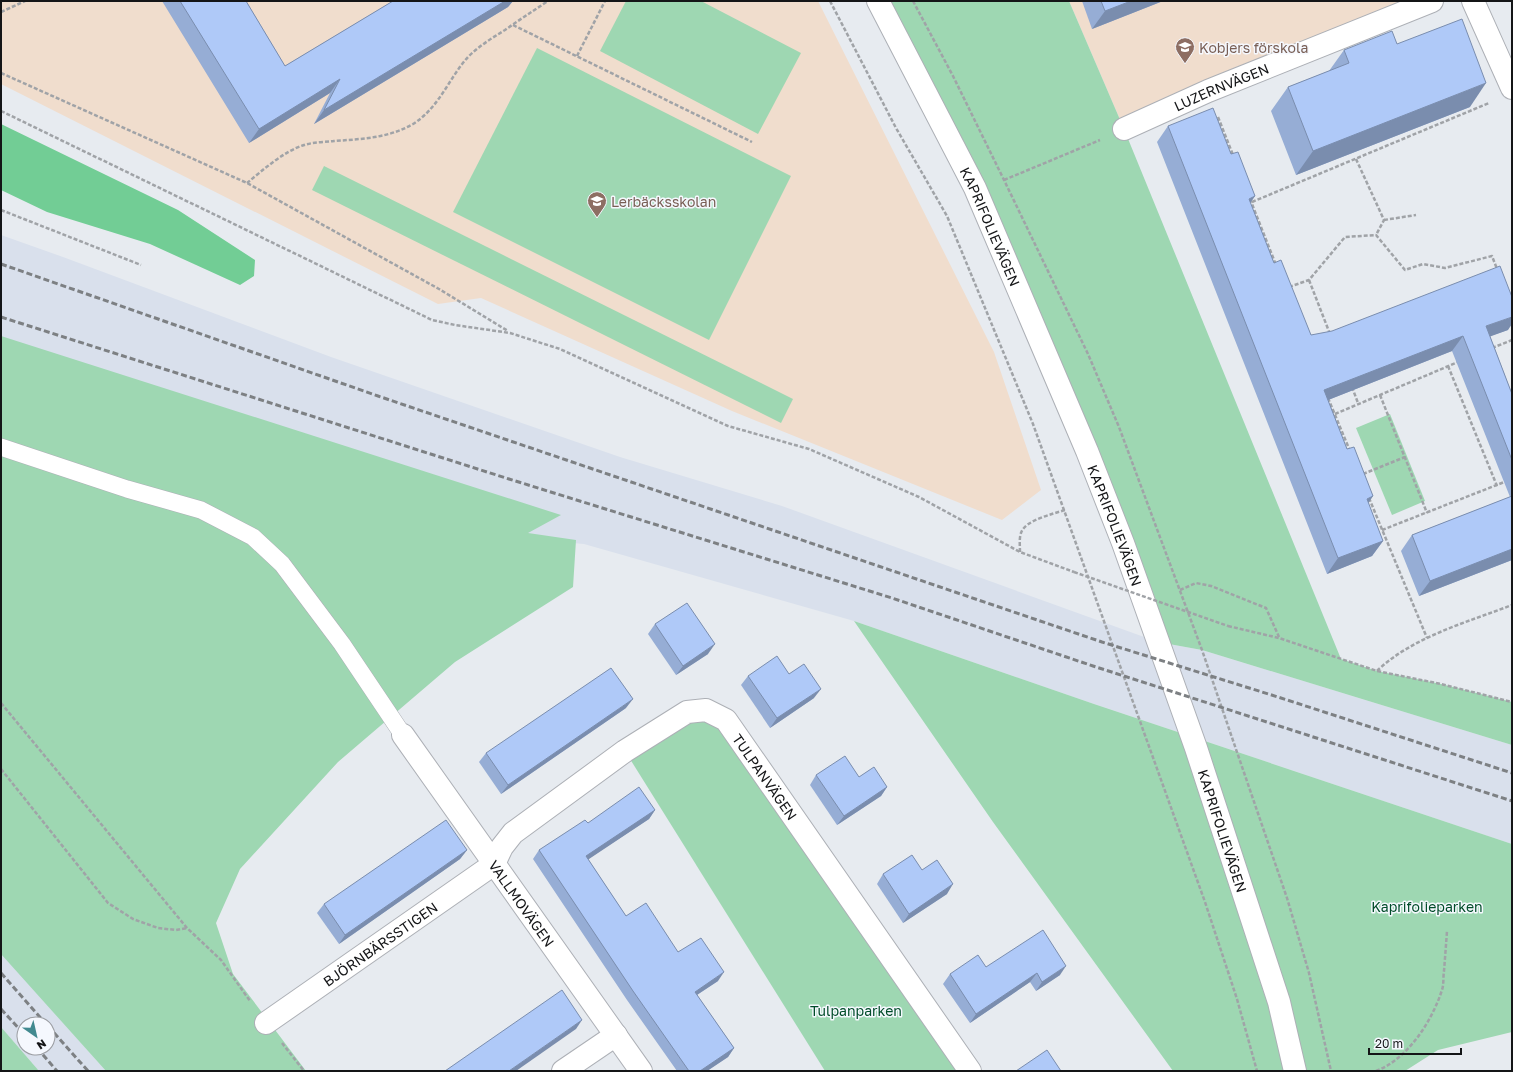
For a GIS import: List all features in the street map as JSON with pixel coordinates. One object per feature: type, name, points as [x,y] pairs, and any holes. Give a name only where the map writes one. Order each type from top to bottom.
[{"type":"street","name":"KAPRIFOLIEVÄGEN","points":[[878,1],[975,188],[1087,451],[1123,543],[1196,748],[1279,1002],[1295,1071]]},
{"type":"street","name":"LUZERNVÄGEN","points":[[1124,130],[1208,91],[1432,1]]},
{"type":"street","points":[[1473,1],[1512,88]]},
{"type":"street","name":"TULPANVÄGEN","points":[[494,864],[502,847],[513,833],[612,760],[687,712],[706,710],[726,720],[970,1071]]},
{"type":"street","name":"VALLMOVÄGEN","points":[[403,735],[641,1071]]},
{"type":"street","name":"BJÖRNBÄRSSTIGEN","points":[[266,1023],[494,864]]},
{"type":"street","points":[[563,1071],[616,1035]]},
{"type":"lane","points":[[1,447],[127,489],[201,510],[254,537],[282,564],[338,638],[403,735]]},
{"type":"path","points":[[1,12],[25,1]]},
{"type":"path","points":[[247,184],[264,169],[292,150],[304,145],[322,142],[375,138],[413,124],[427,113],[439,99],[469,56],[483,44],[548,1]]},
{"type":"path","points":[[577,56],[605,1]]},
{"type":"path","points":[[830,1],[896,128],[947,216],[1034,424],[1205,902],[1237,999],[1257,1071]]},
{"type":"path","points":[[513,25],[752,142]]},
{"type":"path","points":[[1,73],[247,184],[439,289],[510,333]]},
{"type":"path","points":[[1252,202],[1488,104],[1512,88]]},
{"type":"path","points":[[1208,91],[1234,158]]},
{"type":"path","points":[[1,111],[432,320],[510,333],[560,348],[728,426],[809,449],[919,497],[1020,552],[1228,626],[1279,638],[1377,671],[1441,684],[1512,702]]},
{"type":"path","points":[[1004,180],[1124,130]]},
{"type":"path","points":[[1356,159],[1384,220]]},
{"type":"path","points":[[1249,195],[1277,267]]},
{"type":"path","points":[[1,210],[141,265]]},
{"type":"path","points":[[1384,220],[1416,215]]},
{"type":"path","points":[[1376,236],[1384,220]]},
{"type":"path","points":[[1376,236],[1405,270],[1423,264],[1445,268],[1492,256],[1498,270]]},
{"type":"path","points":[[1285,288],[1309,280],[1345,237],[1376,236]]},
{"type":"path","points":[[1309,280],[1331,336]]},
{"type":"path","points":[[1491,348],[1512,340]]},
{"type":"path","points":[[1335,414],[1462,360]]},
{"type":"path","points":[[1448,366],[1497,486]]},
{"type":"path","points":[[1350,384],[1358,403]]},
{"type":"path","points":[[1327,395],[1351,455]]},
{"type":"path","points":[[1380,395],[1427,513]]},
{"type":"path","points":[[1360,475],[1405,457]]},
{"type":"path","points":[[1382,530],[1512,479]]},
{"type":"path","points":[[1368,496],[1426,638]]},
{"type":"path","points":[[1020,552],[1020,534],[1025,527],[1033,521],[1065,510]]},
{"type":"path","points":[[1180,590],[1196,583],[1211,586],[1266,608],[1279,638]]},
{"type":"path","points":[[1377,671],[1387,661],[1426,638],[1512,605]]},
{"type":"path","points":[[1,703],[187,928],[221,960],[266,1023],[304,1071]]},
{"type":"path","points":[[1,769],[108,903],[133,919],[158,928],[176,930],[187,928]]},
{"type":"path","points":[[1376,1071],[1385,1068],[1401,1057],[1410,1048],[1432,1013],[1442,989],[1447,931]]},
{"type":"shaded area","name":"Lerbäcksskolan","points":[[1,1],[818,1],[994,352],[1041,490],[1002,520],[732,411],[481,298],[438,304],[1,84]]},
{"type":"shaded area","name":"Kobjers förskola","points":[[1069,1],[1432,1],[1124,129]]},
{"type":"shaded area","points":[[1,235],[331,357],[620,457],[782,506],[1158,642],[1202,650],[1512,745],[1512,844],[1094,704],[854,621],[584,544],[490,536],[1,390]]},
{"type":"shaded area","points":[[1,953],[106,1071],[39,1071],[26,1056],[56,1056],[56,1016],[16,1016],[16,1044],[1,1027]]},
{"type":"green space","points":[[626,1],[701,1],[801,53],[758,134],[600,51]]},
{"type":"green space","points":[[878,1],[1069,1],[1124,129],[1341,659],[1377,671],[1441,684],[1512,702],[1512,745],[1202,650],[1158,642],[1087,451]]},
{"type":"green space","points":[[537,48],[791,176],[709,340],[453,212]]},
{"type":"green space","points":[[1,124],[178,210],[255,260],[254,276],[240,285],[150,244],[47,212],[1,190]]},
{"type":"green space","points":[[324,166],[793,399],[781,423],[312,190]]},
{"type":"green space","points":[[1,336],[561,515],[528,533],[576,540],[573,587],[455,662],[338,762],[240,869],[216,923],[233,974],[306,1071],[106,1071],[1,954]]},
{"type":"green space","points":[[1390,414],[1425,501],[1392,515],[1356,428]]},
{"type":"green space","name":"Kaprifolieparken","points":[[854,621],[1094,704],[1512,844],[1512,1032],[1438,1050],[1405,1071],[1173,1071],[993,822]]},
{"type":"green space","name":"Tulpanparken","points":[[706,710],[970,1071],[825,1071],[625,751]]},
{"type":"green space","points":[[1,1027],[16,1044],[16,1056],[26,1056],[39,1071],[1,1071]]},
{"type":"building","points":[[180,1],[246,1],[285,66],[393,1],[505,1],[324,110],[340,79],[259,129]]},
{"type":"building","points":[[1101,1],[1131,1],[1105,11]]},
{"type":"building","points":[[1462,19],[1486,83],[1313,151],[1288,87],[1349,63],[1344,50],[1392,31],[1397,44]]},
{"type":"building","points":[[1213,108],[1231,154],[1238,152],[1255,196],[1249,199],[1274,263],[1281,260],[1311,335],[1332,331],[1500,266],[1512,297],[1512,317],[1486,326],[1512,394],[1512,460],[1463,336],[1324,390],[1347,449],[1354,447],[1373,496],[1367,499],[1383,541],[1338,558],[1168,126]]},
{"type":"building","points":[[1512,496],[1512,549],[1430,581],[1412,535]]},
{"type":"building","points":[[687,603],[715,644],[683,666],[655,624]]},
{"type":"building","points":[[777,656],[789,674],[804,664],[821,689],[777,718],[748,676]]},
{"type":"building","points":[[611,668],[633,699],[508,785],[486,753]]},
{"type":"building","points":[[845,756],[859,777],[874,767],[887,787],[844,816],[816,775]]},
{"type":"building","points":[[639,787],[655,810],[586,856],[626,916],[646,903],[678,952],[701,938],[724,972],[695,992],[734,1048],[700,1071],[689,1071],[633,991],[539,850],[585,820],[588,823]]},
{"type":"building","points":[[446,820],[467,850],[345,935],[324,904]]},
{"type":"building","points":[[912,855],[922,870],[937,860],[953,884],[909,914],[883,874]]},
{"type":"building","points":[[1043,930],[1066,966],[1042,982],[1037,973],[976,1014],[950,974],[978,955],[986,967]]},
{"type":"building","points":[[562,990],[582,1020],[509,1071],[445,1071]]},
{"type":"building","points":[[1047,1050],[1061,1071],[1016,1071]]},
{"type":"railway","points":[[1,264],[378,396],[1102,642],[1512,773]]},
{"type":"railway","points":[[1,317],[509,479],[892,598],[1093,666],[1512,801]]},
{"type":"railway","points":[[1,973],[39,1016]]},
{"type":"railway","points":[[1,1009],[16,1025]]},
{"type":"railway","points":[[56,1035],[88,1071]]},
{"type":"railway","points":[[44,1056],[57,1071]]},
{"type":"place","name":"Kobjers förskola","points":[[1185,64]]},
{"type":"place","name":"Lerbäcksskolan","points":[[597,218]]}]
